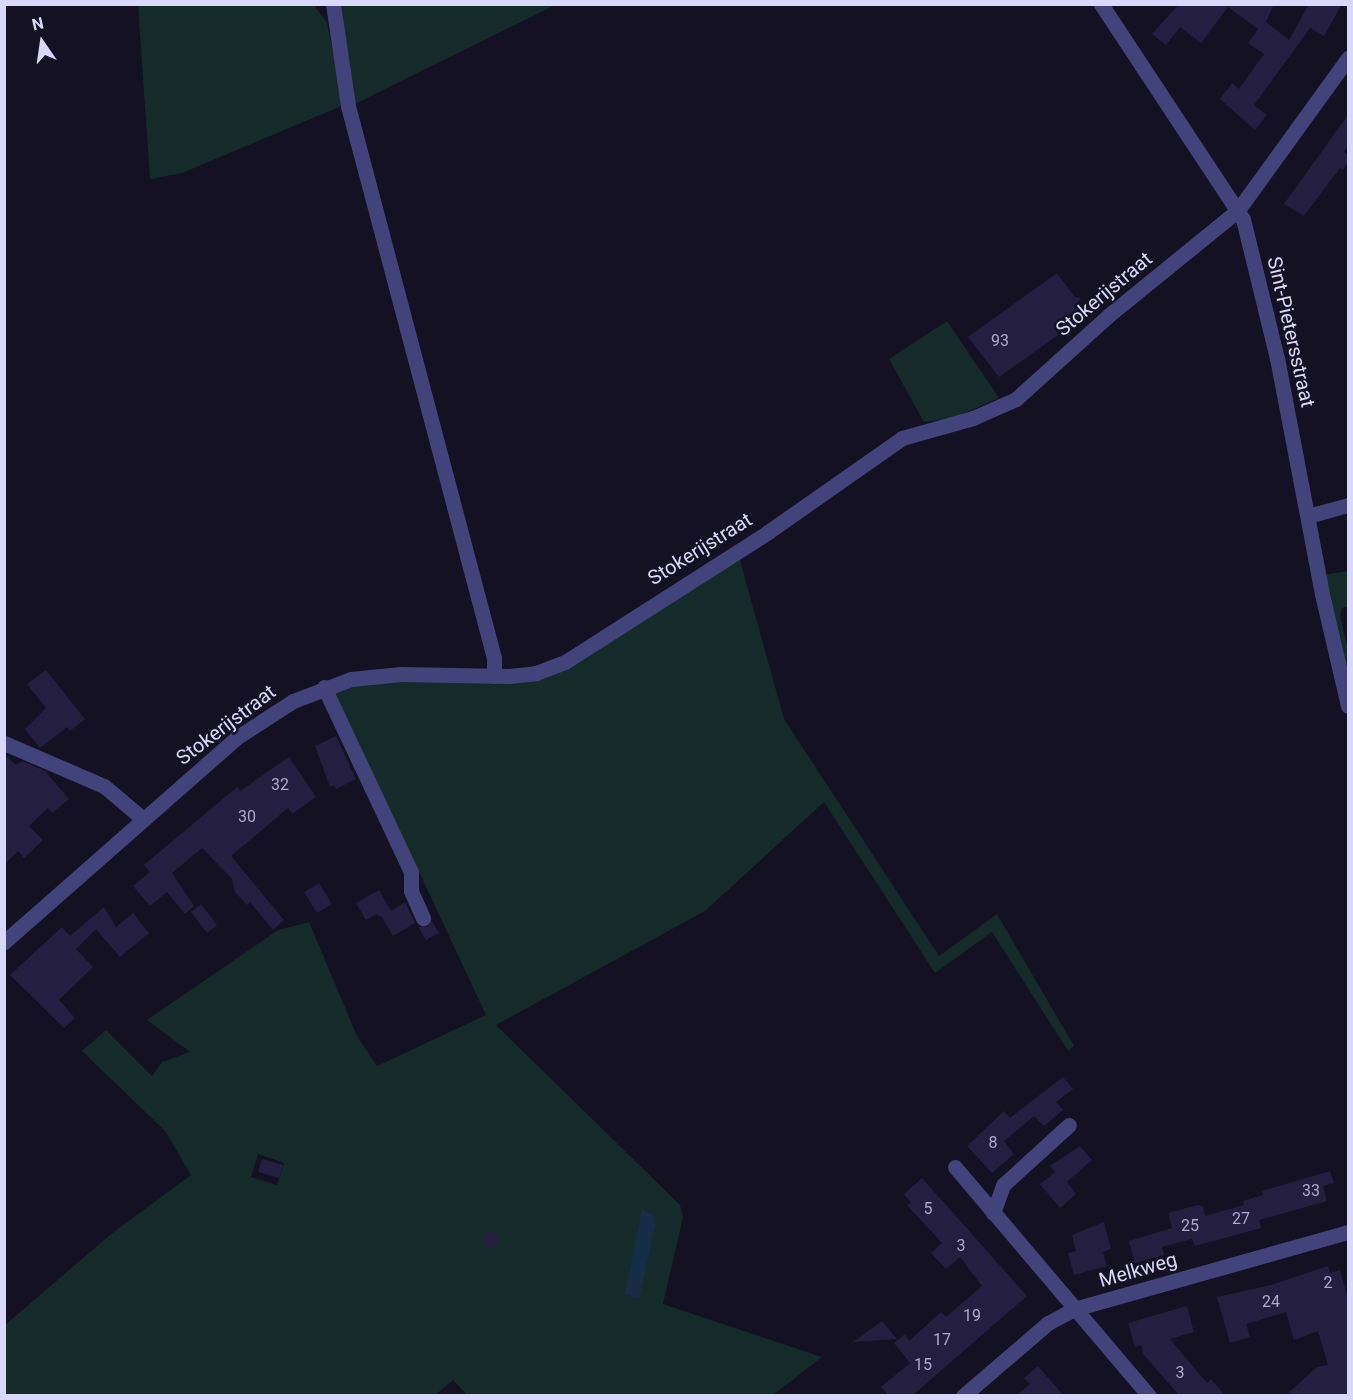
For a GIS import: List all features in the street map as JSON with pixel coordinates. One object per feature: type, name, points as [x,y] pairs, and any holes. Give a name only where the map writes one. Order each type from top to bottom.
[{"type":"street","points":[[333,4],[348,106],[494,658],[494,676]]},
{"type":"street","name":"Sint-Pietersstraat","points":[[1101,4],[1238,210],[1277,358],[1348,706]]},
{"type":"street","name":"Stokerijstraat","points":[[4,942],[142,818],[236,738],[293,701],[324,687],[351,679],[401,674],[494,676],[536,673],[565,662],[768,532],[902,438],[973,418],[1016,399],[1109,315],[1238,210],[1348,58]]},
{"type":"street","points":[[1308,516],[1348,505]]},
{"type":"street","points":[[324,687],[411,872],[411,891],[423,918]]},
{"type":"street","points":[[4,742],[105,786],[142,818]]},
{"type":"street","points":[[993,1213],[1003,1185],[1069,1125]]},
{"type":"street","points":[[955,1167],[1074,1310],[1149,1395]]},
{"type":"street","name":"Melkweg","points":[[963,1395],[1048,1323],[1074,1310],[1348,1232]]},
{"type":"green space","points":[[138,5],[314,5],[327,23],[344,105],[182,173],[150,179]]},
{"type":"green space","points":[[340,5],[555,5],[353,105]]},
{"type":"green space","points":[[947,321],[999,398],[953,418],[924,422],[889,359]]},
{"type":"green space","points":[[739,557],[784,719],[939,956],[997,914],[1074,1046],[1068,1051],[992,932],[935,973],[824,802],[705,911],[496,1025],[680,1205],[683,1217],[663,1304],[822,1357],[773,1395],[467,1395],[453,1380],[434,1396],[5,1395],[4,1326],[111,1234],[191,1175],[165,1131],[82,1051],[106,1030],[152,1076],[162,1062],[190,1052],[147,1020],[278,930],[309,922],[357,1036],[377,1066],[486,1015],[335,692],[352,685],[384,680],[516,683],[536,679]],"holes":[[[258,1154],[284,1163],[277,1185],[251,1177]]]},
{"type":"green space","points":[[1348,571],[1348,606],[1342,608],[1340,615],[1348,650],[1348,690],[1323,575]]},
{"type":"water","points":[[642,1209],[657,1218],[639,1299],[625,1294]]},
{"type":"building","points":[[1179,4],[1274,4],[1266,22],[1289,40],[1309,4],[1342,4],[1324,36],[1310,28],[1254,105],[1267,115],[1255,130],[1220,99],[1232,83],[1239,89],[1264,54],[1248,43],[1258,29],[1228,7],[1201,43],[1180,27],[1166,45],[1152,34]]},
{"type":"building","points":[[1348,115],[1348,145],[1344,152],[1348,155],[1348,162],[1343,170],[1340,168],[1304,216],[1284,204]]},
{"type":"building","points":[[1057,273],[1075,297],[1080,298],[1079,305],[1086,315],[999,377],[968,337]]},
{"type":"building","points":[[46,670],[85,719],[70,731],[67,727],[40,748],[25,729],[46,708],[27,684]]},
{"type":"building","points":[[336,736],[356,779],[336,789],[334,785],[330,787],[315,746]]},
{"type":"building","points":[[4,754],[16,765],[22,761],[45,771],[69,799],[52,813],[48,808],[29,826],[43,840],[24,858],[18,851],[4,865]]},
{"type":"building","points":[[289,757],[316,797],[292,814],[288,808],[231,856],[284,920],[273,930],[250,902],[247,905],[235,892],[232,879],[202,848],[172,873],[194,906],[185,914],[167,892],[150,906],[133,886],[150,872],[144,865],[237,787],[240,791]]},
{"type":"building","points":[[319,883],[332,904],[317,913],[304,892]]},
{"type":"building","points":[[379,890],[391,911],[405,902],[415,923],[393,936],[382,917],[376,914],[366,920],[356,903]]},
{"type":"building","points":[[201,904],[217,925],[207,933],[191,912]]},
{"type":"building","points":[[104,907],[116,927],[133,913],[149,933],[120,957],[96,929],[76,949],[93,967],[59,1000],[75,1018],[64,1028],[10,975],[62,927],[70,936]]},
{"type":"building","points":[[432,921],[439,933],[426,940],[418,927],[427,927]]},
{"type":"building","points":[[1063,1077],[1073,1089],[1056,1102],[1063,1110],[1044,1126],[1034,1116],[1004,1141],[1014,1154],[992,1173],[967,1146],[1004,1111],[1010,1118]]},
{"type":"building","points":[[1080,1146],[1092,1160],[1067,1182],[1076,1194],[1060,1208],[1040,1184],[1055,1172],[1050,1166]]},
{"type":"building","points":[[262,1159],[283,1165],[279,1178],[258,1172]]},
{"type":"building","points":[[1330,1171],[1334,1183],[1323,1186],[1327,1201],[1259,1220],[1261,1228],[1195,1246],[1192,1239],[1162,1247],[1164,1255],[1135,1263],[1129,1241],[1172,1228],[1168,1213],[1197,1205],[1203,1206],[1205,1216],[1244,1205],[1243,1201],[1263,1195],[1262,1191]]},
{"type":"building","points":[[922,1178],[1027,1296],[913,1395],[888,1395],[881,1387],[910,1363],[894,1343],[905,1334],[909,1341],[941,1312],[946,1317],[982,1286],[960,1257],[946,1269],[931,1253],[942,1243],[907,1205],[911,1203],[904,1194]]},
{"type":"building","points":[[1104,1222],[1111,1249],[1103,1252],[1107,1266],[1074,1275],[1068,1253],[1076,1251],[1072,1235]]},
{"type":"building","points":[[487,1231],[499,1235],[494,1249],[482,1245]]},
{"type":"building","points":[[1328,1266],[1330,1273],[1340,1270],[1348,1300],[1348,1395],[1286,1395],[1317,1367],[1328,1365],[1318,1331],[1294,1340],[1286,1312],[1246,1324],[1250,1337],[1230,1343],[1217,1297],[1271,1285]]},
{"type":"building","points":[[1187,1306],[1194,1332],[1170,1339],[1207,1383],[1211,1379],[1225,1395],[1179,1395],[1143,1354],[1141,1345],[1135,1347],[1128,1323]]},
{"type":"building","points":[[882,1321],[897,1339],[853,1342]]},
{"type":"building","points":[[1038,1366],[1063,1395],[1017,1395],[1030,1384],[1024,1378]]}]
